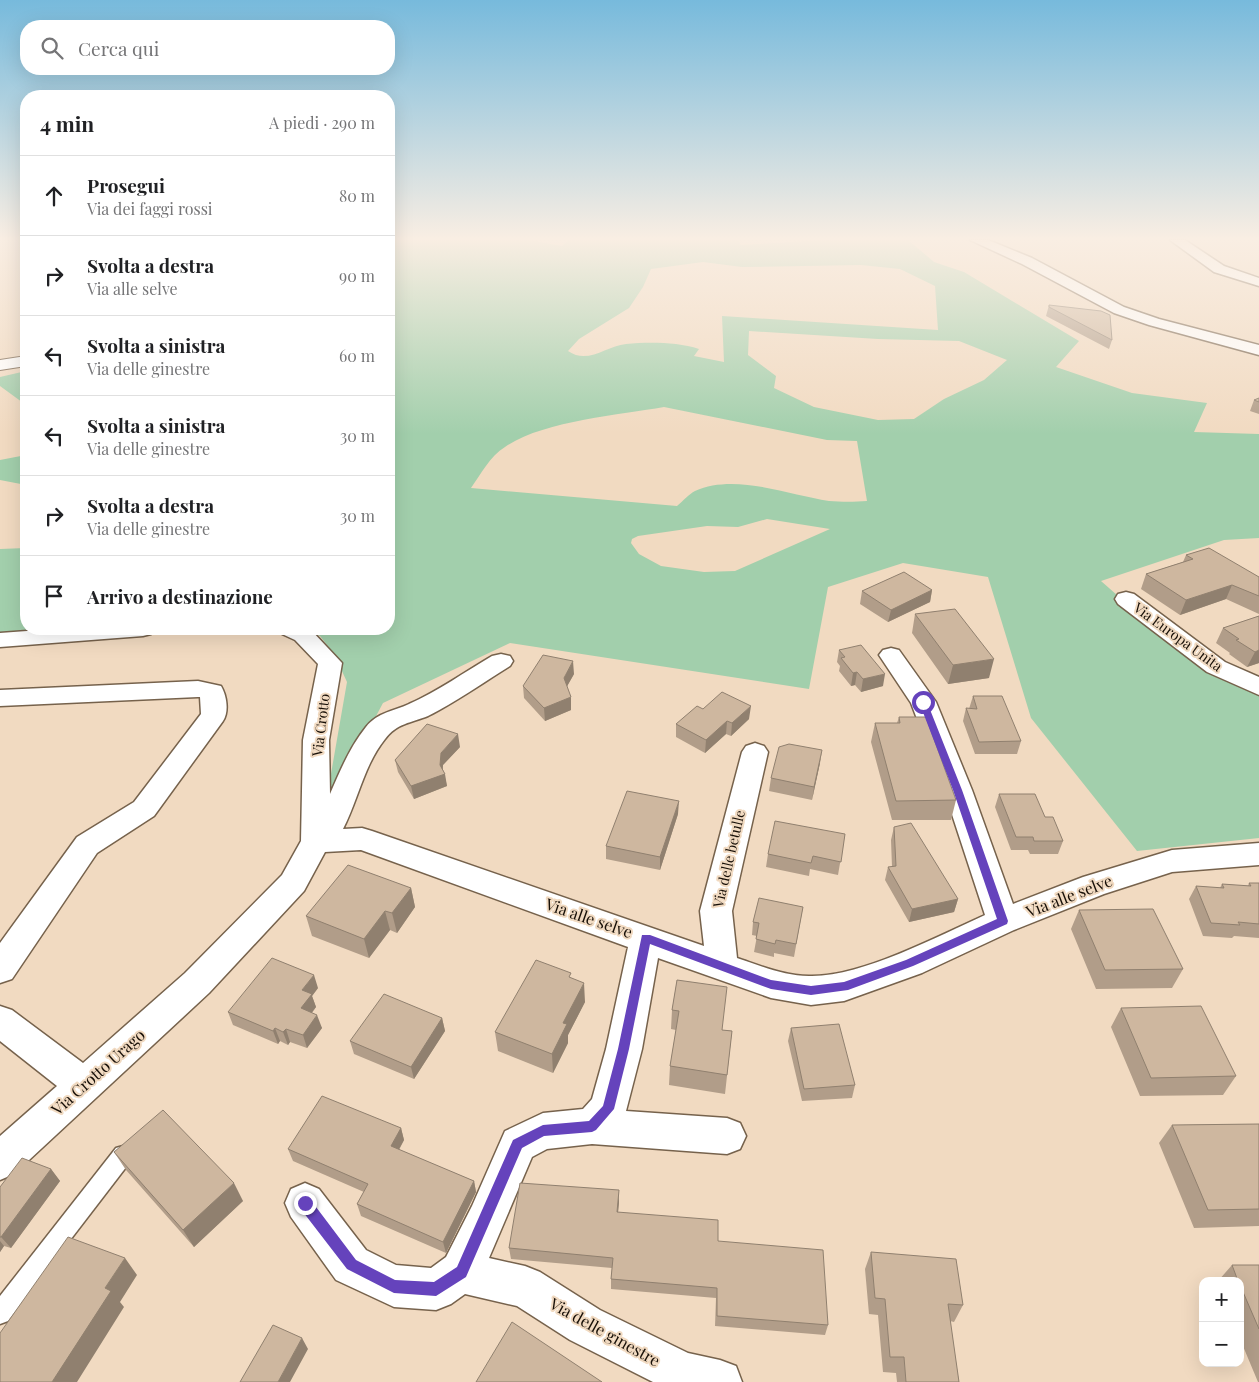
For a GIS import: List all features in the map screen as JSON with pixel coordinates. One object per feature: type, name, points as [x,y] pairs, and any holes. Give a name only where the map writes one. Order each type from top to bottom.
[{"type":"street","points":[[1109,304],[1154,322],[1259,350]]},
{"type":"street","points":[[0,365],[20,362]]},
{"type":"street","name":"Via Europa Unita","points":[[1126,599],[1216,667],[1259,687]]},
{"type":"street","points":[[0,640],[65,635]]},
{"type":"street","name":"Via Crotto","points":[[303,635],[330,663],[316,740],[316,841]]},
{"type":"street","points":[[891,655],[923,702],[958,790],[1003,921]]},
{"type":"street","name":"Via Crotto Urago","points":[[0,1161],[197,983],[293,883],[316,841],[330,826],[360,757],[376,732],[387,722],[400,715],[418,710],[502,660]]},
{"type":"street","points":[[0,698],[198,689],[212,692],[214,715],[144,809],[87,845],[0,969]]},
{"type":"street","name":"Via delle betulle","points":[[722,967],[716,911],[755,752]]},
{"type":"street","name":"Via alle selve","points":[[316,841],[362,839],[646,938],[771,984],[811,991],[844,987],[910,963],[1003,921],[1094,885],[1172,861],[1259,854]]},
{"type":"street","points":[[592,1126],[608,1109],[624,1049],[646,938]]},
{"type":"street","points":[[0,1021],[84,1085]]},
{"type":"street","points":[[305,1203],[352,1265],[394,1286],[436,1289],[461,1272],[518,1144],[543,1131],[592,1126],[727,1136]]},
{"type":"street","name":"Via delle ginestre","points":[[461,1272],[525,1287],[585,1325],[684,1374],[720,1382]]},
{"type":"lane","points":[[0,1313],[123,1154]]},
{"type":"green space","points":[[395,304],[631,304],[629,308],[579,339],[568,351],[575,355],[583,356],[597,354],[619,345],[663,343],[699,349],[694,356],[724,362],[722,316],[938,330],[936,304],[1018,304],[1079,341],[1056,367],[1132,393],[1207,403],[1194,432],[1259,434],[1259,538],[1224,540],[1101,581],[1199,667],[1259,693],[1259,838],[1137,851],[1031,718],[988,577],[903,563],[828,587],[809,689],[510,643],[383,703],[324,814],[347,682],[334,654],[317,635],[395,635]],"holes":[[[749,331],[878,339],[959,341],[1007,360],[984,380],[944,399],[914,419],[878,420],[814,407],[774,388],[776,376],[748,355]],[[664,407],[827,440],[857,441],[867,501],[829,501],[762,487],[727,484],[695,491],[677,506],[471,488],[495,455],[521,438],[539,431],[582,420]],[[767,519],[830,529],[735,571],[704,572],[661,566],[639,554],[631,543],[632,539],[638,536],[707,526],[738,527]]]},
{"type":"green space","points":[[20,372],[20,401],[0,386],[0,377]]},
{"type":"green space","points":[[20,456],[20,484],[0,480],[0,460]]},
{"type":"green space","points":[[20,548],[20,632],[0,633],[0,549]]},
{"type":"building","points":[[1049,305],[1101,311],[1110,315],[1112,340],[1049,307]]},
{"type":"building","points":[[1209,548],[1259,577],[1259,596],[1232,585],[1186,600],[1146,574],[1193,559],[1186,555]]},
{"type":"building","points":[[904,572],[932,590],[891,610],[862,591]]},
{"type":"building","points":[[955,609],[994,659],[953,665],[915,614]]},
{"type":"building","points":[[1259,616],[1259,650],[1255,652],[1236,640],[1239,639],[1223,628]]},
{"type":"building","points":[[861,645],[885,674],[863,679],[857,672],[853,673],[841,658],[845,657],[839,650]]},
{"type":"building","points":[[543,655],[573,661],[564,678],[571,697],[544,708],[523,686]]},
{"type":"building","points":[[722,692],[751,706],[732,723],[727,721],[706,740],[676,724],[697,706],[703,709]]},
{"type":"building","points":[[973,696],[1002,696],[1021,741],[979,742],[966,708],[977,709]]},
{"type":"building","points":[[899,717],[926,717],[956,800],[896,801],[875,723],[900,723]]},
{"type":"building","points":[[427,724],[458,734],[441,753],[440,765],[445,774],[411,786],[395,760]]},
{"type":"building","points":[[789,744],[822,750],[814,787],[771,778],[779,747]]},
{"type":"building","points":[[627,791],[679,801],[660,857],[606,846]]},
{"type":"building","points":[[999,794],[1035,794],[1045,817],[1053,817],[1063,841],[1034,841],[1033,837],[1016,837]]},
{"type":"building","points":[[775,821],[845,834],[841,862],[813,856],[811,863],[768,854]]},
{"type":"building","points":[[911,823],[958,899],[912,909],[888,867],[896,866],[894,827]]},
{"type":"building","points":[[348,865],[411,888],[392,913],[385,911],[364,939],[306,916]]},
{"type":"building","points":[[1249,883],[1259,883],[1259,924],[1238,922],[1240,925],[1211,923],[1196,886],[1224,888],[1222,884],[1251,886]]},
{"type":"building","points":[[759,898],[803,907],[796,944],[776,940],[775,944],[756,939],[759,923],[753,922]]},
{"type":"building","points":[[1153,909],[1183,969],[1105,970],[1079,910]]},
{"type":"building","points":[[272,958],[314,975],[302,990],[312,994],[301,1008],[317,1015],[303,1035],[286,1029],[283,1032],[275,1028],[273,1031],[228,1012]]},
{"type":"building","points":[[536,960],[571,973],[569,977],[584,983],[563,1023],[567,1024],[552,1054],[495,1032]]},
{"type":"building","points":[[677,980],[727,987],[722,1030],[732,1031],[727,1075],[670,1066],[679,1011],[672,1010]]},
{"type":"building","points":[[384,994],[442,1018],[411,1067],[350,1041]]},
{"type":"building","points":[[1201,1006],[1236,1076],[1151,1078],[1121,1008]]},
{"type":"building","points":[[839,1024],[855,1085],[804,1089],[791,1028]]},
{"type":"building","points":[[322,1096],[401,1128],[391,1146],[474,1181],[443,1242],[357,1204],[368,1184],[288,1149]]},
{"type":"building","points":[[163,1110],[234,1183],[183,1230],[114,1152]]},
{"type":"building","points":[[1259,1124],[1259,1209],[1208,1210],[1172,1125]]},
{"type":"building","points":[[22,1158],[51,1169],[0,1237],[0,1187]]},
{"type":"building","points":[[520,1183],[619,1190],[617,1212],[718,1220],[718,1241],[823,1250],[828,1325],[717,1316],[717,1288],[611,1279],[613,1258],[509,1248]]},
{"type":"building","points":[[68,1237],[125,1258],[105,1288],[111,1291],[52,1382],[0,1382],[0,1333]]},
{"type":"building","points":[[871,1252],[956,1259],[963,1305],[948,1304],[959,1382],[906,1382],[904,1357],[890,1357],[885,1299],[875,1298]]},
{"type":"building","points":[[1232,1265],[1259,1265],[1259,1329],[1244,1294],[1244,1277],[1236,1277]]},
{"type":"building","points":[[512,1322],[602,1382],[476,1382]]},
{"type":"building","points":[[273,1325],[302,1338],[278,1382],[240,1382]]},
{"type":"route","points":[[305,1203],[352,1265],[394,1286],[436,1289],[461,1272],[486,1220],[518,1144],[543,1131],[592,1126],[608,1109],[624,1049],[646,938],[771,984],[811,991],[844,987],[910,963],[1003,921],[958,790],[923,702]]}]
